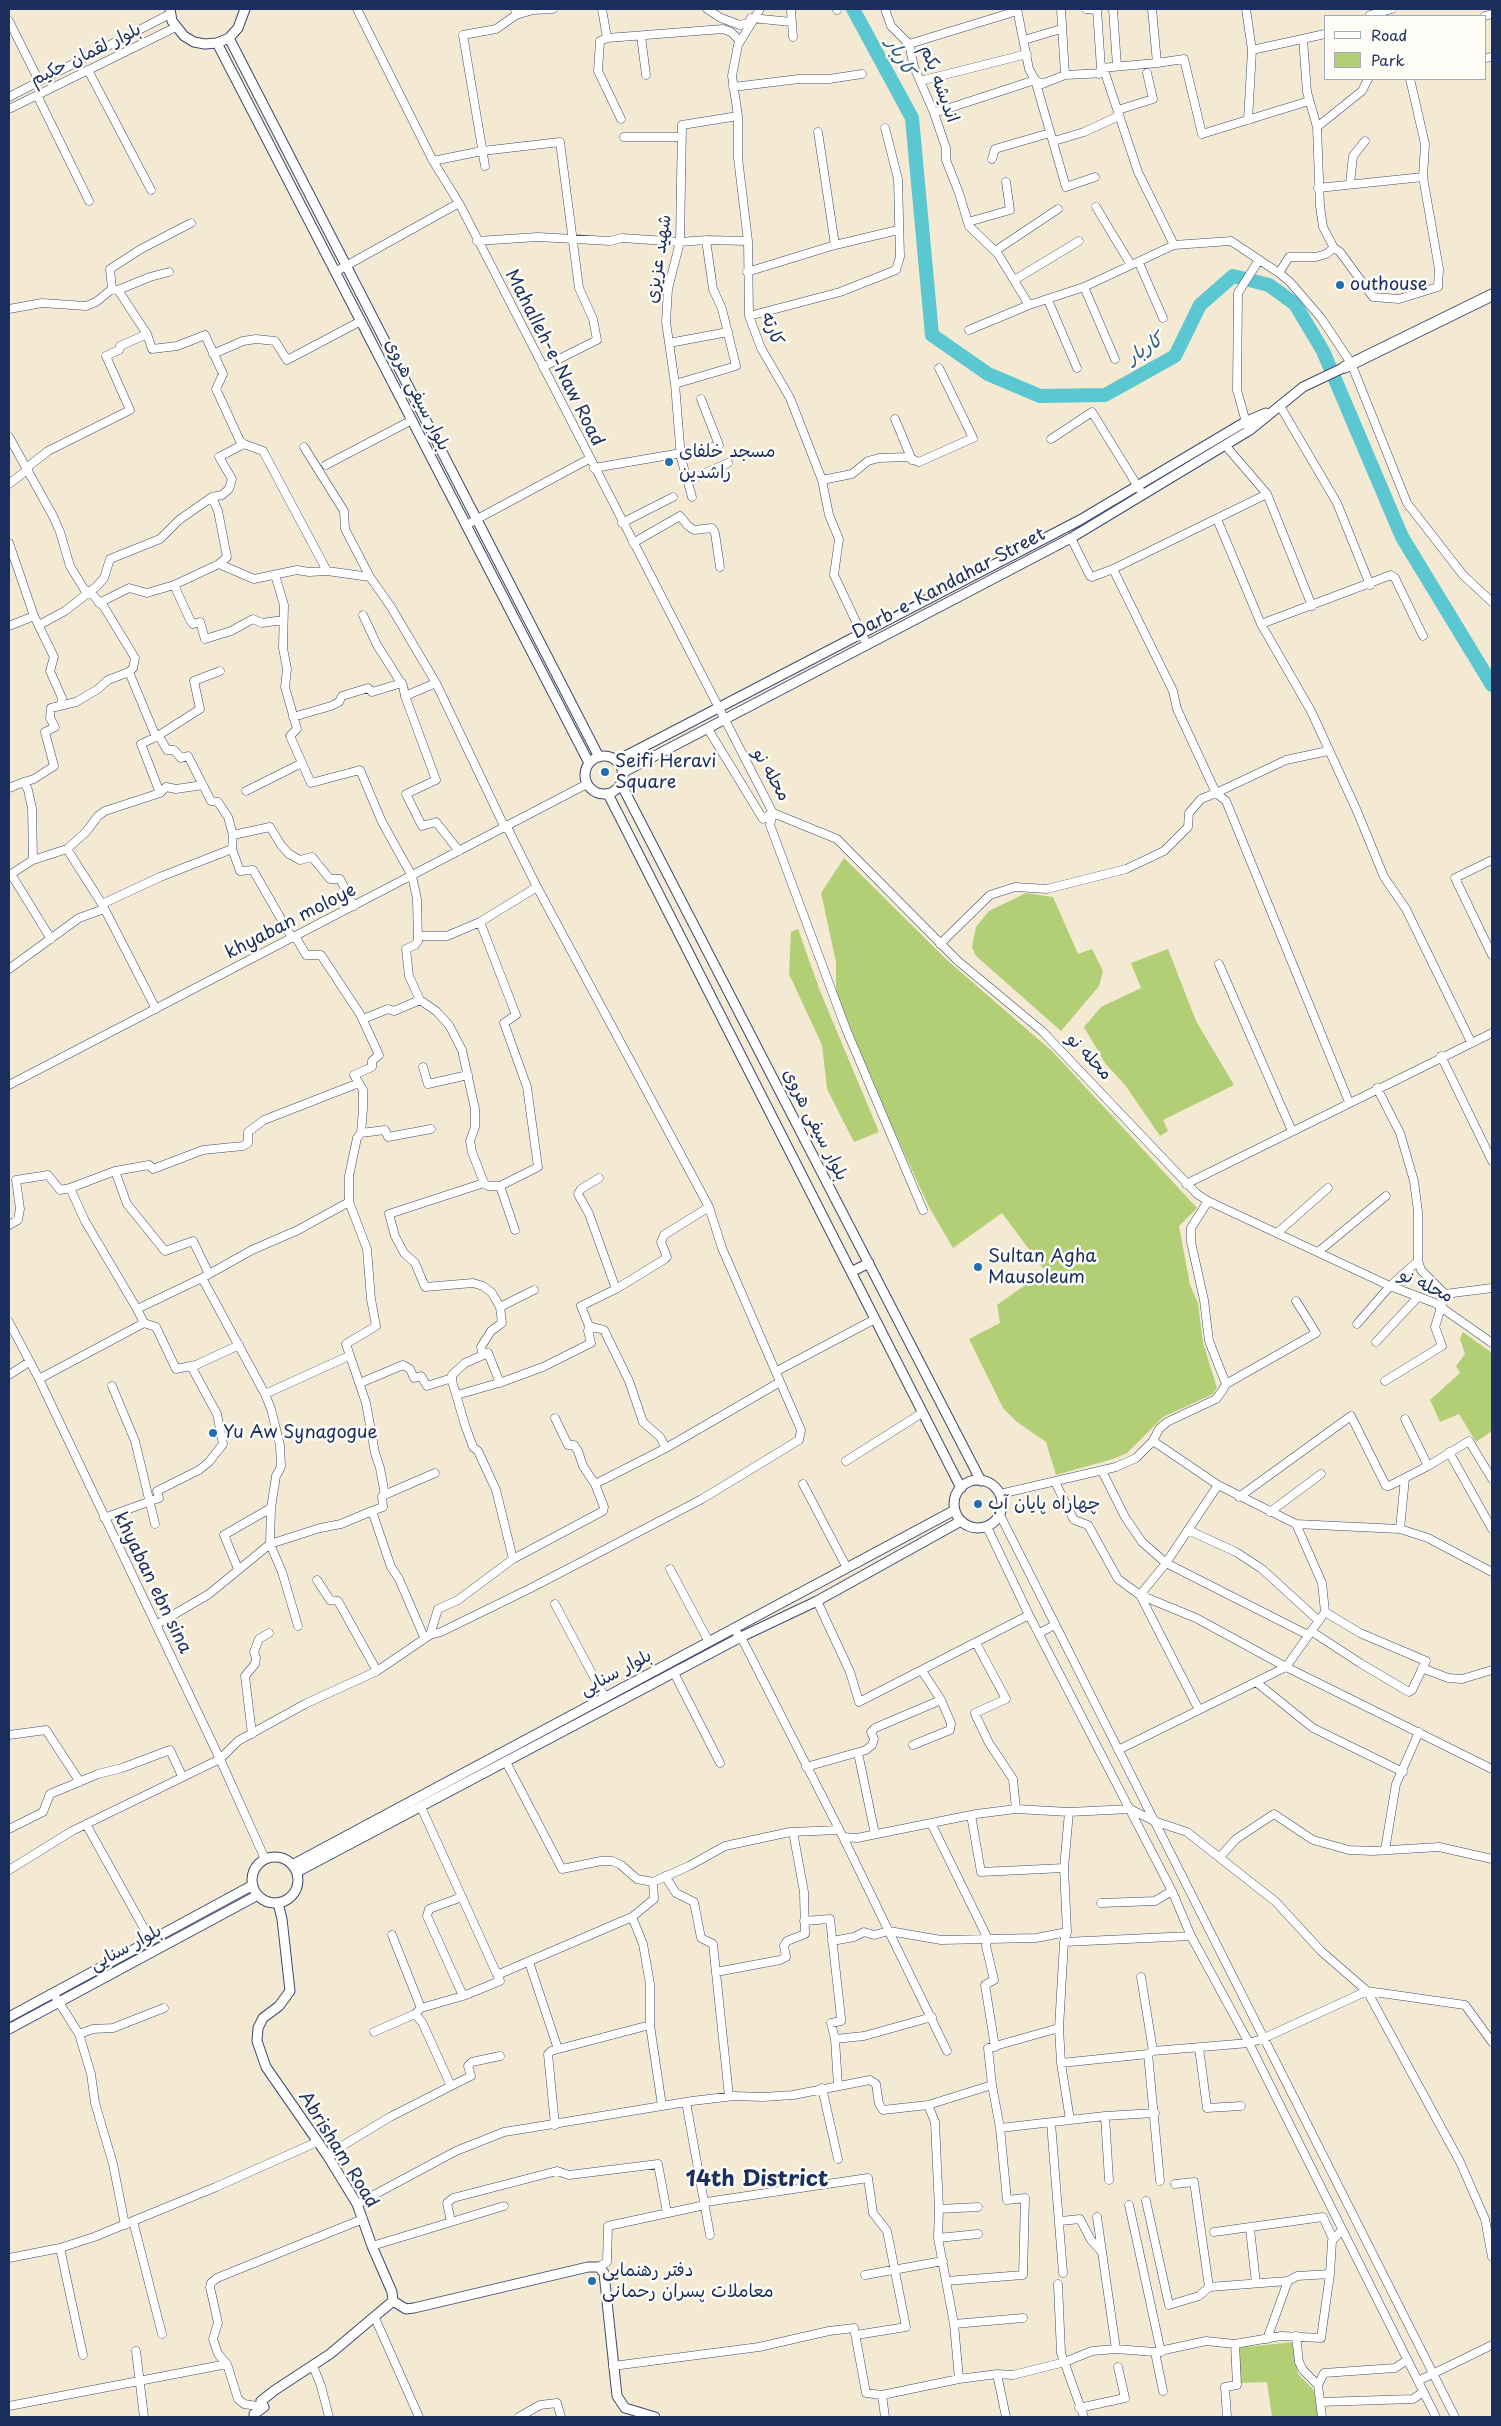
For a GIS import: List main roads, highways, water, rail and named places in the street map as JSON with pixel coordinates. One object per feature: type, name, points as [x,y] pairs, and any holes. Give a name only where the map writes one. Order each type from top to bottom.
[{"type":"highway","points":[[1348,365],[1492,296]]},
{"type":"main road","points":[[168,13],[184,36],[194,42],[205,44],[216,43],[229,38],[238,28],[245,9]]},
{"type":"main road","name":"بلوار سیفی هروی","points":[[229,38],[599,757]]},
{"type":"main road","name":"بلوار سیفی هروی","points":[[216,43],[589,763]]},
{"type":"main road","name":"Darb-e-Kandahar Street","points":[[616,761],[862,635],[1080,520],[1248,426],[1280,406],[1303,387],[1348,365]]},
{"type":"main road","name":"Darb-e-Kandahar Street","points":[[622,773],[1071,538],[1225,445],[1248,426]]},
{"type":"main road","points":[[605,756],[616,761],[622,773],[621,784],[608,794],[598,794],[587,784],[584,775],[589,763],[605,756]]},
{"type":"main road","name":"بلوار سیفی هروی","points":[[621,784],[981,1480]]},
{"type":"main road","name":"بلوار سیفی هروی","points":[[608,794],[960,1488]]},
{"type":"main road","points":[[720,1015],[736,1006]]},
{"type":"main road","points":[[851,1272],[869,1263]]},
{"type":"main road","points":[[981,1480],[995,1487],[1000,1494],[1002,1508],[1000,1516],[987,1527],[973,1528],[961,1521],[955,1510],[956,1495],[960,1488],[966,1484],[981,1480]]},
{"type":"main road","name":"بلوار سنایی","points":[[295,1868],[605,1698],[955,1510]]},
{"type":"main road","name":"بلوار سنایی","points":[[295,1868],[421,1807],[741,1637],[817,1601],[961,1521]]},
{"type":"main road","points":[[282,1858],[295,1868],[298,1884],[293,1894],[278,1903],[267,1901],[258,1895],[253,1885],[256,1867],[265,1859],[282,1858]]},
{"type":"main road","name":"بلوار سنایی","points":[[9,2016],[253,1885]]},
{"type":"main road","name":"بلوار سنایی","points":[[9,2029],[258,1895]]},
{"type":"main road","name":"Abrisham Road","points":[[278,1903],[283,1928],[290,1991],[279,2006],[264,2018],[258,2028],[257,2041],[266,2067],[327,2155],[357,2204],[372,2246],[392,2292],[393,2301]]},
{"type":"main road","points":[[254,2417],[254,2414],[264,2407],[261,2401],[313,2366],[375,2318],[393,2301],[406,2309],[414,2308],[588,2266],[600,2267],[604,2273],[617,2396],[625,2408],[655,2417]]},
{"type":"waterway","name":"کاربار","points":[[853,9],[912,118],[932,335],[988,374],[1040,396],[1105,395],[1175,356],[1200,305],[1233,276],[1269,285],[1295,304],[1323,351],[1402,537],[1492,685]]},
{"type":"place","name":"outhouse","points":[[1340,285]]},
{"type":"place","name":"مسجد خلفای راشدین","points":[[669,462]]},
{"type":"place","name":"Seifi Heravi Square","points":[[605,772]]},
{"type":"place","name":"Sultan Agha Mausoleum","points":[[978,1267]]},
{"type":"place","name":"Yu Aw Synagogue","points":[[213,1433]]},
{"type":"place","name":"چهاراه پایان آب","points":[[978,1504]]},
{"type":"place","name":"دفتر رهنمایی معاملات پسران رحمانی","points":[[592,2281]]},
{"type":"district","name":"14th District","points":[[757,2180]]}]
